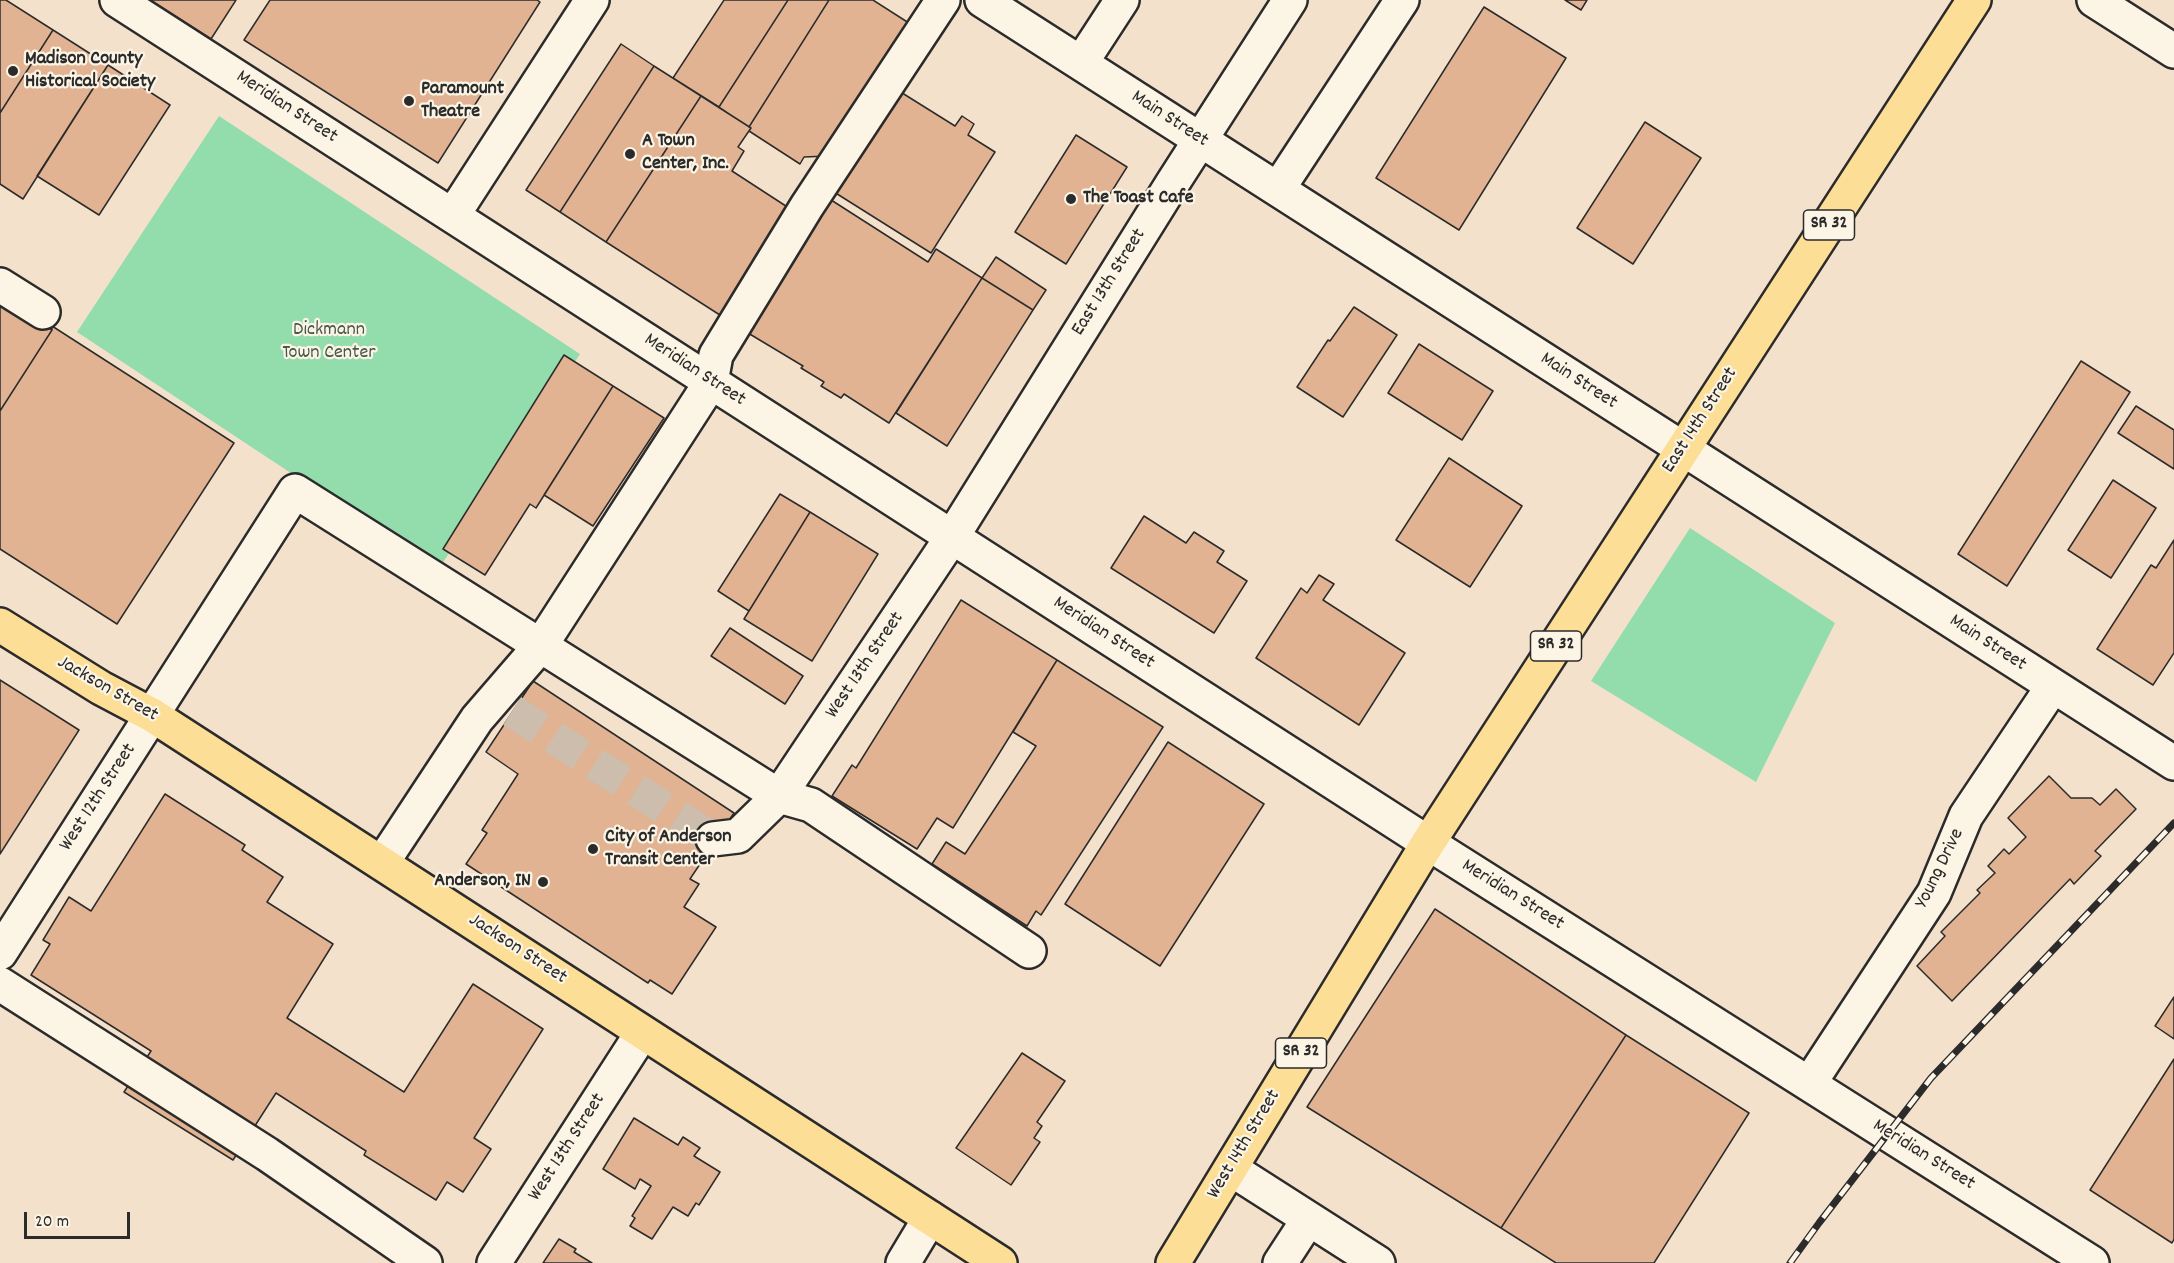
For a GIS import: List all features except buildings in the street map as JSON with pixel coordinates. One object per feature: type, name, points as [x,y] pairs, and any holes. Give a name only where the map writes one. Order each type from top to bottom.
[{"type":"main road","name":"East 14th Street","points":[[1428,843],[1974,0]]},
{"type":"main road","name":"Jackson Street","points":[[0,625],[101,688],[152,715],[1000,1263]]},
{"type":"main road","name":"West 14th Street","points":[[1173,1263],[1428,843]]},
{"type":"street","name":"Meridian Street","points":[[117,0],[1428,843],[2092,1263]]},
{"type":"street","points":[[453,215],[592,0]]},
{"type":"street","points":[[382,863],[477,719],[503,706],[711,382],[716,355],[807,206],[943,0]]},
{"type":"street","name":"Main Street","points":[[982,0],[2174,763]]},
{"type":"street","points":[[1081,63],[1122,0]]},
{"type":"street","name":"East 13th Street","points":[[952,537],[1200,139],[1290,0]]},
{"type":"street","points":[[1278,189],[1402,0]]},
{"type":"street","points":[[2096,0],[2174,51]]},
{"type":"street","points":[[0,285],[43,312]]},
{"type":"street","name":"West 12th Street","points":[[0,953],[296,491],[541,645]]},
{"type":"street","name":"West 13th Street","points":[[712,839],[738,836],[780,796],[952,537]]},
{"type":"street","points":[[541,645],[780,796],[811,805],[1029,951]]},
{"type":"street","name":"Young Drive","points":[[1809,1084],[1934,893],[1966,816],[2053,686]]},
{"type":"street","points":[[0,984],[267,1154],[425,1263]]},
{"type":"street","name":"West 13th Street","points":[[494,1263],[642,1033]]},
{"type":"street","points":[[1231,1169],[1378,1263]]},
{"type":"street","points":[[903,1263],[930,1218]]},
{"type":"street","points":[[1280,1263],[1308,1220]]},
{"type":"green space","name":"Dickmann Town Center","points":[[219,116],[580,354],[438,570],[77,332]]},
{"type":"green space","points":[[1690,528],[1835,623],[1756,782],[1591,681]]},
{"type":"tunnel","points":[[512,711],[713,839]]},
{"type":"railway","points":[[1790,1263],[1931,1078],[2174,823]]},
{"type":"place","name":"Madison County Historical Society","points":[[13,71]]},
{"type":"place","name":"Paramount Theatre","points":[[409,101]]},
{"type":"place","name":"A Town Center, Inc.","points":[[630,154]]},
{"type":"place","name":"The Toast Cafe","points":[[1071,199]]},
{"type":"place","name":"City of Anderson Transit Center","points":[[593,849]]},
{"type":"place","name":"Anderson, IN","points":[[543,882]]}]
